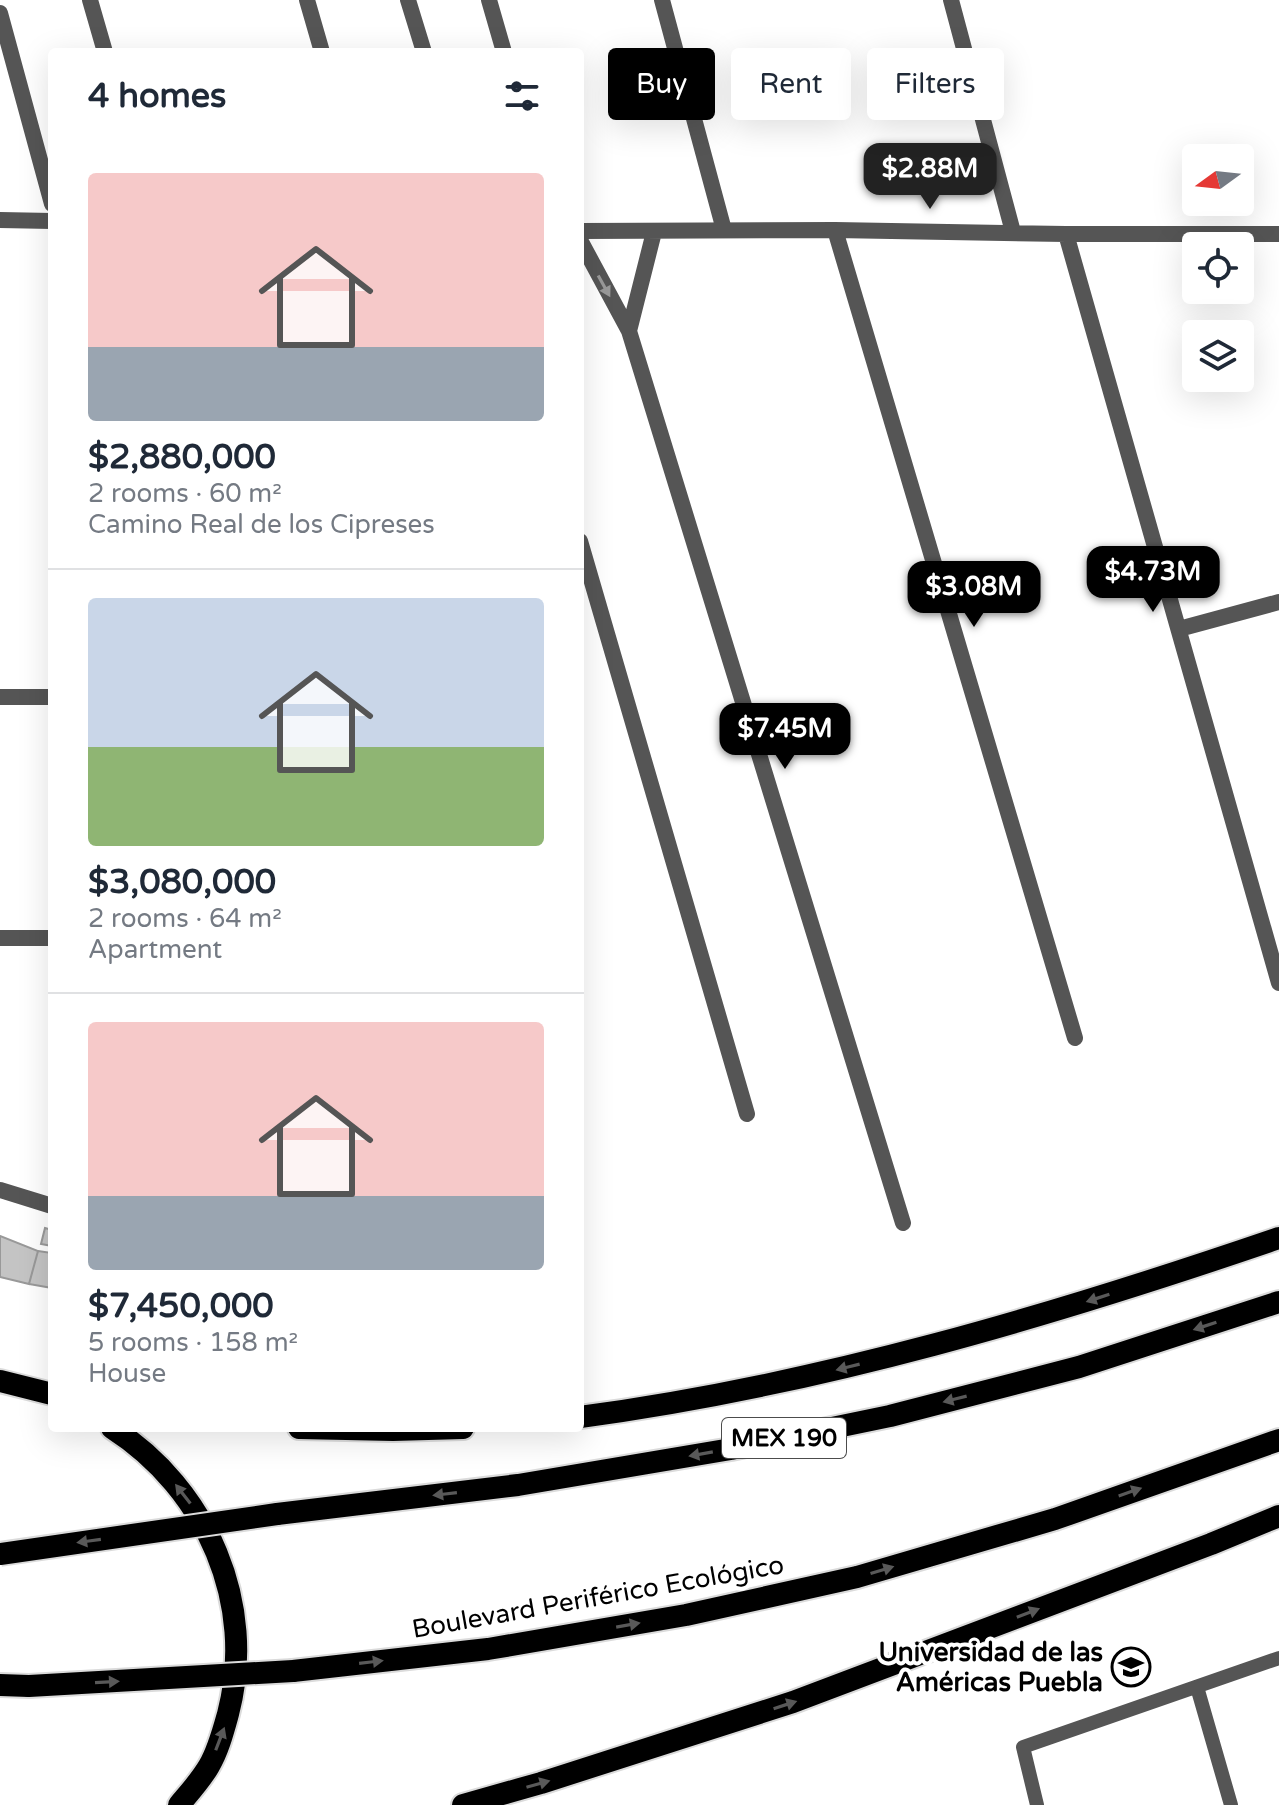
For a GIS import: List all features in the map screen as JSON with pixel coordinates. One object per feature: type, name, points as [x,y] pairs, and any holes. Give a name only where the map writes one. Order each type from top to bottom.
[{"type":"highway","points":[[584,1416],[734,1392],[923,1349],[1057,1311],[1279,1238]]},
{"type":"highway","name":"MEX 190","points":[[0,1554],[277,1514],[518,1485],[731,1449],[875,1419],[1079,1367],[1279,1302]]},
{"type":"highway","points":[[0,1381],[45,1394]]},
{"type":"highway","points":[[117,1432],[147,1454],[191,1504],[208,1532],[231,1594],[237,1663],[232,1698],[223,1733],[209,1766],[179,1805]]},
{"type":"highway","name":"Boulevard Periférico Ecológico","points":[[0,1685],[293,1671],[488,1649],[686,1615],[857,1577],[1055,1519],[1279,1440]]},
{"type":"highway","points":[[463,1805],[793,1702],[1279,1516]]},
{"type":"street","points":[[90,0],[104,48]]},
{"type":"street","points":[[307,0],[321,48]]},
{"type":"street","points":[[408,0],[423,48]]},
{"type":"street","points":[[489,0],[503,48]]},
{"type":"street","points":[[662,0],[724,230]]},
{"type":"street","points":[[951,0],[1013,232]]},
{"type":"street","points":[[0,13],[48,189]]},
{"type":"street","points":[[0,220],[48,221]]},
{"type":"street","points":[[835,230],[1075,1038]]},
{"type":"street","points":[[584,231],[1279,234]]},
{"type":"street","points":[[629,331],[654,232]]},
{"type":"street","points":[[1066,234],[1279,983]]},
{"type":"street","points":[[584,247],[629,331],[903,1223]]},
{"type":"street","points":[[584,555],[747,1114]]},
{"type":"street","points":[[1179,629],[1279,602]]},
{"type":"street","points":[[0,697],[48,697]]},
{"type":"street","points":[[0,938],[48,938]]},
{"type":"street","points":[[0,1190],[48,1205]]},
{"type":"lane","points":[[1037,1805],[1023,1747],[1279,1658]]},
{"type":"lane","points":[[1197,1687],[1231,1805]]},
{"type":"building","points":[[45,1228],[48,1229],[48,1245],[41,1244]]},
{"type":"building","points":[[0,1236],[38,1251],[29,1284],[0,1277]]},
{"type":"building","points":[[38,1251],[48,1252],[48,1287],[29,1284]]},
{"type":"place","name":"Universidad de las Américas Puebla","points":[[1131,1667]]}]
